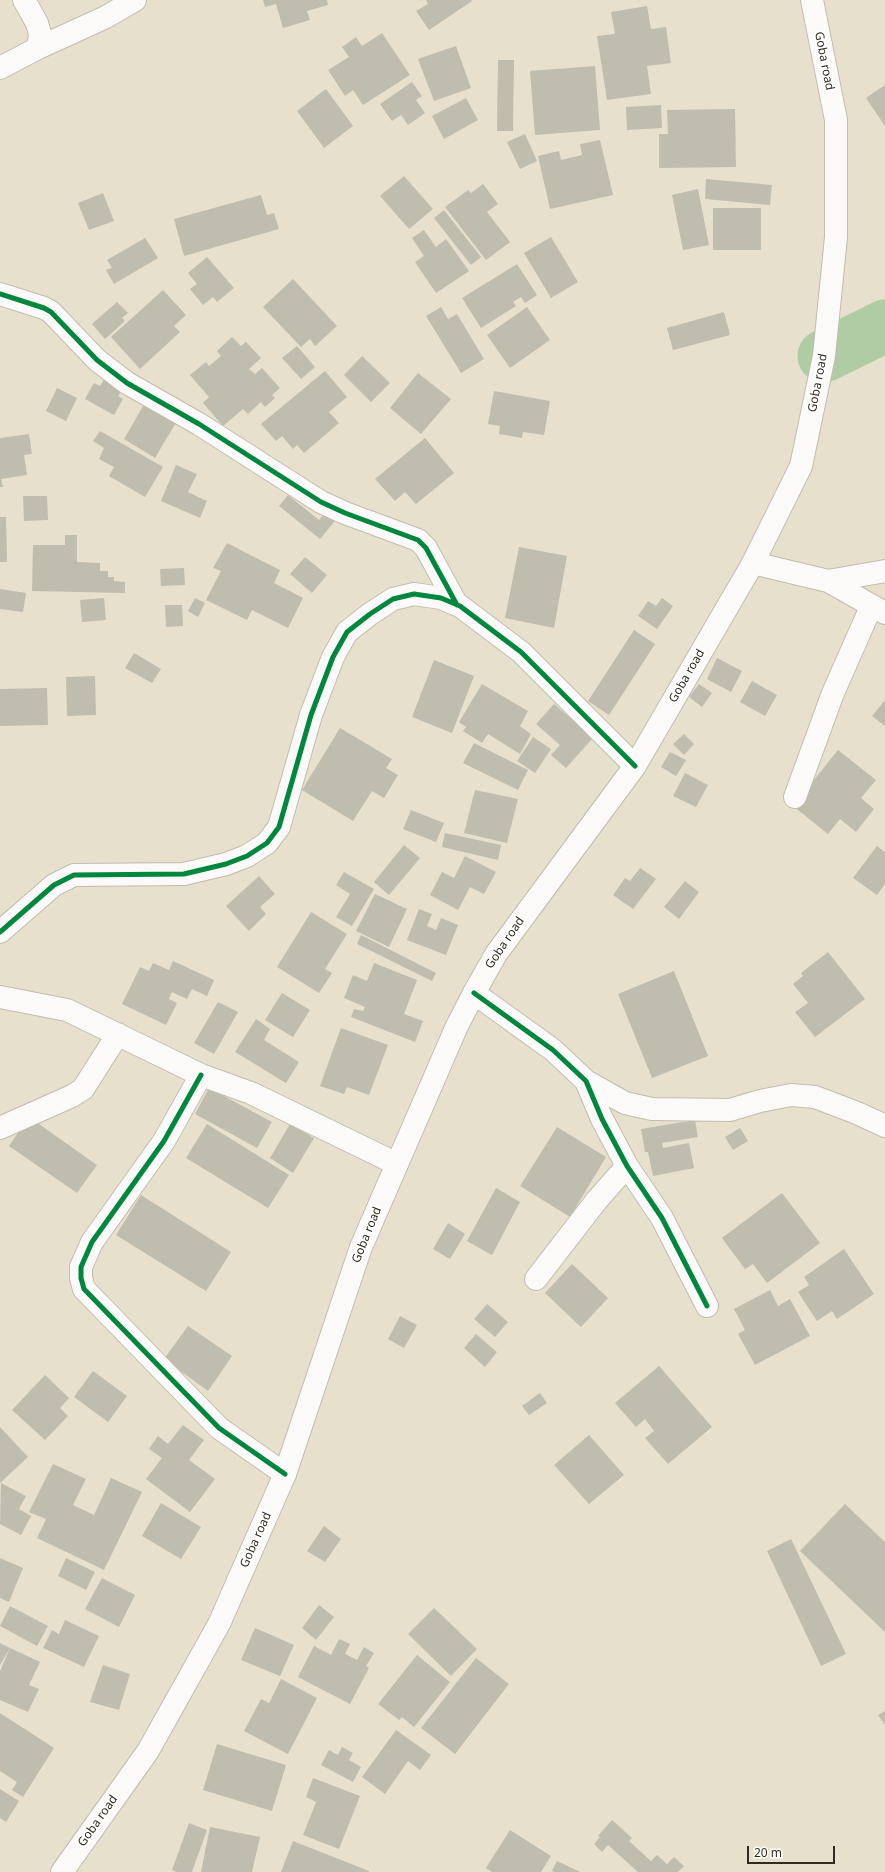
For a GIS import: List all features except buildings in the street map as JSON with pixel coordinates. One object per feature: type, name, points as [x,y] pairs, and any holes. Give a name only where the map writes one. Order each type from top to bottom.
[{"type":"street","points":[[24,0],[37,23],[40,34],[38,48]]},
{"type":"street","points":[[0,68],[38,48],[106,17],[135,0]]},
{"type":"street","name":"Goba road","points":[[62,1872],[148,1751],[219,1624],[285,1474],[361,1247],[458,1026],[474,993],[496,954],[635,766],[753,563],[801,466],[824,356],[836,237],[836,120],[812,0]]},
{"type":"street","points":[[0,294],[44,308],[51,312],[97,360],[117,376],[199,424],[321,502],[345,513],[418,540],[426,548],[456,605]]},
{"type":"street","points":[[753,563],[828,581],[878,610],[833,694],[795,796]]},
{"type":"street","points":[[828,581],[885,571]]},
{"type":"street","points":[[0,932],[54,885],[74,875],[184,874],[226,864],[247,856],[267,843],[279,827],[311,715],[334,657],[347,632],[370,614],[393,599],[414,594],[441,598],[456,605],[522,652],[635,766]]},
{"type":"street","points":[[474,993],[553,1050],[586,1081],[625,1103],[652,1109],[730,1110],[760,1101],[791,1096],[815,1097],[857,1113],[885,1126]]},
{"type":"street","points":[[0,996],[67,1010],[118,1034],[136,1045],[201,1075],[251,1092],[397,1164]]},
{"type":"street","points":[[0,1128],[72,1096],[83,1089],[118,1034]]},
{"type":"street","points":[[201,1075],[164,1141],[92,1242],[80,1267],[80,1278],[84,1289],[219,1428],[285,1474]]},
{"type":"street","points":[[586,1081],[602,1119],[627,1166],[662,1218],[707,1306]]},
{"type":"street","points":[[536,1279],[597,1200],[627,1166]]},
{"type":"waterway","points":[[824,356],[885,326]]},
{"type":"cycle path","points":[[0,294],[44,308],[51,312],[97,360],[127,383],[199,424],[321,502],[345,513],[418,540],[426,548],[457,605]]},
{"type":"cycle path","points":[[0,932],[54,885],[74,875],[184,874],[226,864],[247,856],[267,843],[279,827],[311,715],[333,657],[347,632],[370,614],[393,599],[414,594],[441,598],[460,606],[521,652],[635,766]]},
{"type":"cycle path","points":[[474,993],[553,1050],[586,1081],[602,1119],[627,1166],[662,1218],[707,1306]]},
{"type":"cycle path","points":[[201,1075],[164,1141],[92,1242],[81,1267],[81,1278],[84,1289],[219,1428],[285,1474]]}]
